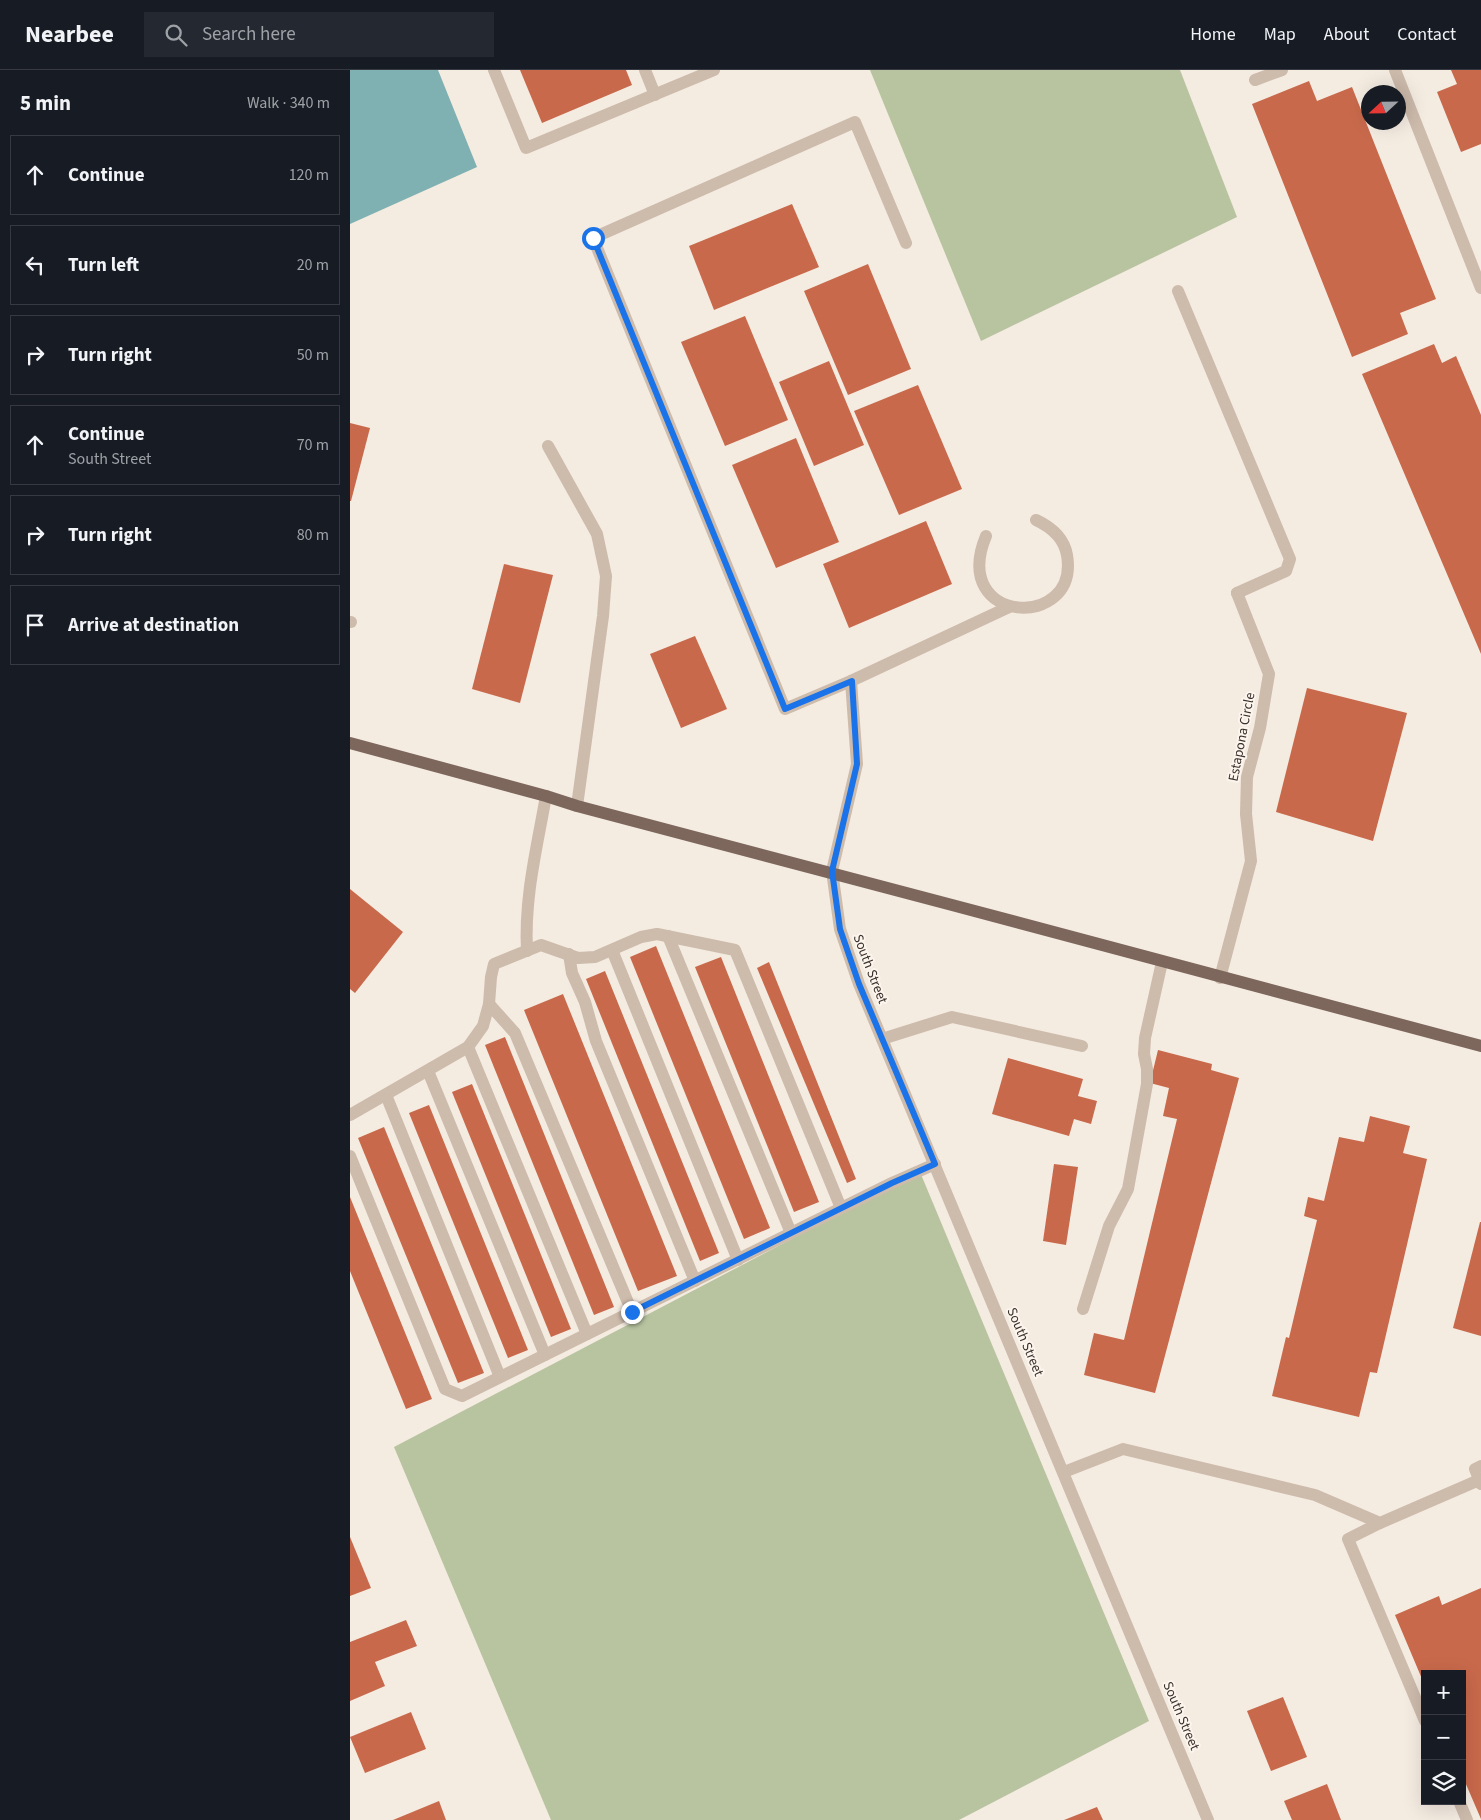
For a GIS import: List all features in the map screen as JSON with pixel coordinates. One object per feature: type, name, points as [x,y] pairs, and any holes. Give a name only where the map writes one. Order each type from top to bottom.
[{"type":"main road","points":[[350,743],[577,806],[832,871],[1220,978],[1481,1046]]},
{"type":"street","points":[[494,70],[526,148],[714,70]]},
{"type":"street","points":[[645,70],[655,95]]},
{"type":"street","points":[[1255,80],[1282,70]]},
{"type":"street","points":[[1395,70],[1481,288]]},
{"type":"street","points":[[906,243],[856,122],[593,238],[785,709],[852,681],[1009,607]]},
{"type":"street","name":"Estapona Circle","points":[[1178,291],[1290,559],[1286,571],[1237,593],[1269,674],[1260,728],[1247,777],[1246,814],[1252,861],[1220,978]]},
{"type":"street","points":[[548,446],[597,534],[606,576],[603,616],[577,806]]},
{"type":"street","points":[[986,536],[978,559],[979,574],[985,588],[996,600],[1009,607],[1022,609],[1036,607],[1048,602],[1058,593],[1066,580],[1068,565],[1066,550],[1059,536],[1048,526],[1036,520]]},
{"type":"street","points":[[832,871],[857,764],[852,681]]},
{"type":"street","points":[[527,951],[526,930],[530,884],[546,796]]},
{"type":"street","name":"South Street","points":[[832,871],[842,940],[1208,1820]]},
{"type":"street","points":[[350,1116],[468,1047],[483,1026],[489,1004],[494,964],[541,945],[578,958],[595,957],[641,938],[657,934],[668,936],[735,950],[841,1208]]},
{"type":"street","points":[[668,936],[791,1233]]},
{"type":"street","points":[[612,950],[738,1260]]},
{"type":"street","points":[[569,954],[572,973],[585,1002],[596,1041],[695,1281]]},
{"type":"street","points":[[1083,1309],[1109,1226],[1128,1188],[1147,1084],[1144,1054],[1145,1038],[1162,962]]},
{"type":"street","points":[[489,1004],[515,1033],[632,1312]]},
{"type":"street","points":[[882,1039],[952,1017],[1082,1046]]},
{"type":"street","points":[[468,1047],[587,1334]]},
{"type":"street","points":[[428,1070],[545,1355]]},
{"type":"street","points":[[386,1095],[500,1377]]},
{"type":"street","points":[[350,1156],[445,1389],[462,1396],[841,1208],[935,1164]]},
{"type":"street","points":[[1064,1472],[1123,1449],[1315,1495],[1380,1523]]},
{"type":"street","points":[[1423,1715],[1348,1539],[1380,1523],[1480,1482],[1475,1469],[1481,1466]]},
{"type":"street","points":[[1461,1805],[1467,1820]]},
{"type":"green space","points":[[870,70],[1180,70],[1237,217],[981,341]]},
{"type":"green space","points":[[920,1172],[1149,1721],[959,1820],[551,1820],[394,1447]]},
{"type":"water","points":[[350,70],[438,70],[477,167],[350,224]]},
{"type":"building","points":[[520,70],[626,70],[632,85],[542,123]]},
{"type":"building","points":[[1451,70],[1481,70],[1481,144],[1461,152],[1437,92],[1457,84]]},
{"type":"building","points":[[1309,81],[1317,101],[1352,87],[1361,110],[1361,130],[1369,130],[1436,299],[1400,313],[1408,334],[1352,357],[1252,104]]},
{"type":"building","points":[[792,204],[819,267],[714,310],[689,246]]},
{"type":"building","points":[[868,264],[911,369],[848,395],[804,291]]},
{"type":"building","points":[[745,316],[788,420],[725,446],[681,342]]},
{"type":"building","points":[[1434,344],[1442,363],[1456,356],[1481,415],[1481,654],[1362,374]]},
{"type":"building","points":[[829,361],[864,445],[814,466],[779,382]]},
{"type":"building","points":[[918,385],[962,489],[899,515],[854,411]]},
{"type":"building","points":[[350,423],[370,428],[351,501],[350,501]]},
{"type":"building","points":[[796,438],[839,542],[776,568],[732,465]]},
{"type":"building","points":[[926,521],[952,584],[849,628],[823,564]]},
{"type":"building","points":[[504,564],[553,575],[520,703],[472,689]]},
{"type":"building","points":[[695,636],[727,709],[681,728],[650,654]]},
{"type":"building","points":[[1307,688],[1407,713],[1373,841],[1276,812]]},
{"type":"building","points":[[350,889],[403,932],[355,993],[350,989]]},
{"type":"building","points":[[656,946],[770,1228],[744,1239],[630,957]]},
{"type":"building","points":[[721,957],[819,1202],[794,1212],[695,967]]},
{"type":"building","points":[[769,962],[856,1179],[847,1183],[757,968]]},
{"type":"building","points":[[605,971],[719,1253],[700,1261],[586,979]]},
{"type":"building","points":[[563,994],[677,1276],[638,1291],[524,1010]]},
{"type":"building","points":[[505,1037],[614,1307],[594,1315],[485,1045]]},
{"type":"building","points":[[1158,1050],[1212,1064],[1211,1070],[1239,1078],[1155,1393],[1084,1375],[1094,1333],[1124,1340],[1177,1119],[1163,1116],[1169,1088],[1150,1083]]},
{"type":"building","points":[[1008,1058],[1083,1079],[1078,1096],[1097,1101],[1091,1124],[1074,1119],[1069,1136],[992,1114]]},
{"type":"building","points":[[472,1084],[571,1329],[551,1337],[452,1092]]},
{"type":"building","points":[[429,1105],[528,1350],[508,1358],[409,1113]]},
{"type":"building","points":[[1370,1116],[1410,1126],[1403,1153],[1427,1159],[1377,1373],[1370,1372],[1359,1417],[1272,1396],[1286,1337],[1289,1338],[1317,1220],[1304,1216],[1308,1197],[1324,1201],[1339,1137],[1364,1142]]},
{"type":"building","points":[[384,1127],[484,1373],[458,1383],[358,1138]]},
{"type":"building","points":[[1054,1164],[1078,1167],[1066,1245],[1043,1241]]},
{"type":"building","points":[[350,1197],[432,1399],[406,1409],[350,1271]]},
{"type":"building","points":[[1481,1222],[1481,1336],[1453,1328]]},
{"type":"building","points":[[350,1537],[371,1588],[350,1596]]},
{"type":"building","points":[[1481,1588],[1481,1819],[1466,1784],[1466,1670],[1421,1670],[1421,1677],[1395,1615],[1439,1596],[1442,1605]]},
{"type":"building","points":[[406,1620],[417,1646],[375,1662],[385,1686],[350,1701],[350,1642]]},
{"type":"building","points":[[1283,1697],[1307,1757],[1271,1771],[1247,1711]]},
{"type":"building","points":[[411,1712],[426,1749],[365,1773],[350,1737]]},
{"type":"building","points":[[1327,1784],[1341,1820],[1292,1820],[1284,1801]]},
{"type":"building","points":[[439,1801],[446,1820],[393,1820]]},
{"type":"building","points":[[1097,1807],[1103,1820],[1064,1820]]},
{"type":"route","points":[[593,238],[785,709],[852,681],[857,764],[832,871],[840,929],[842,940],[859,984],[935,1164],[892,1183],[632,1312]]}]
